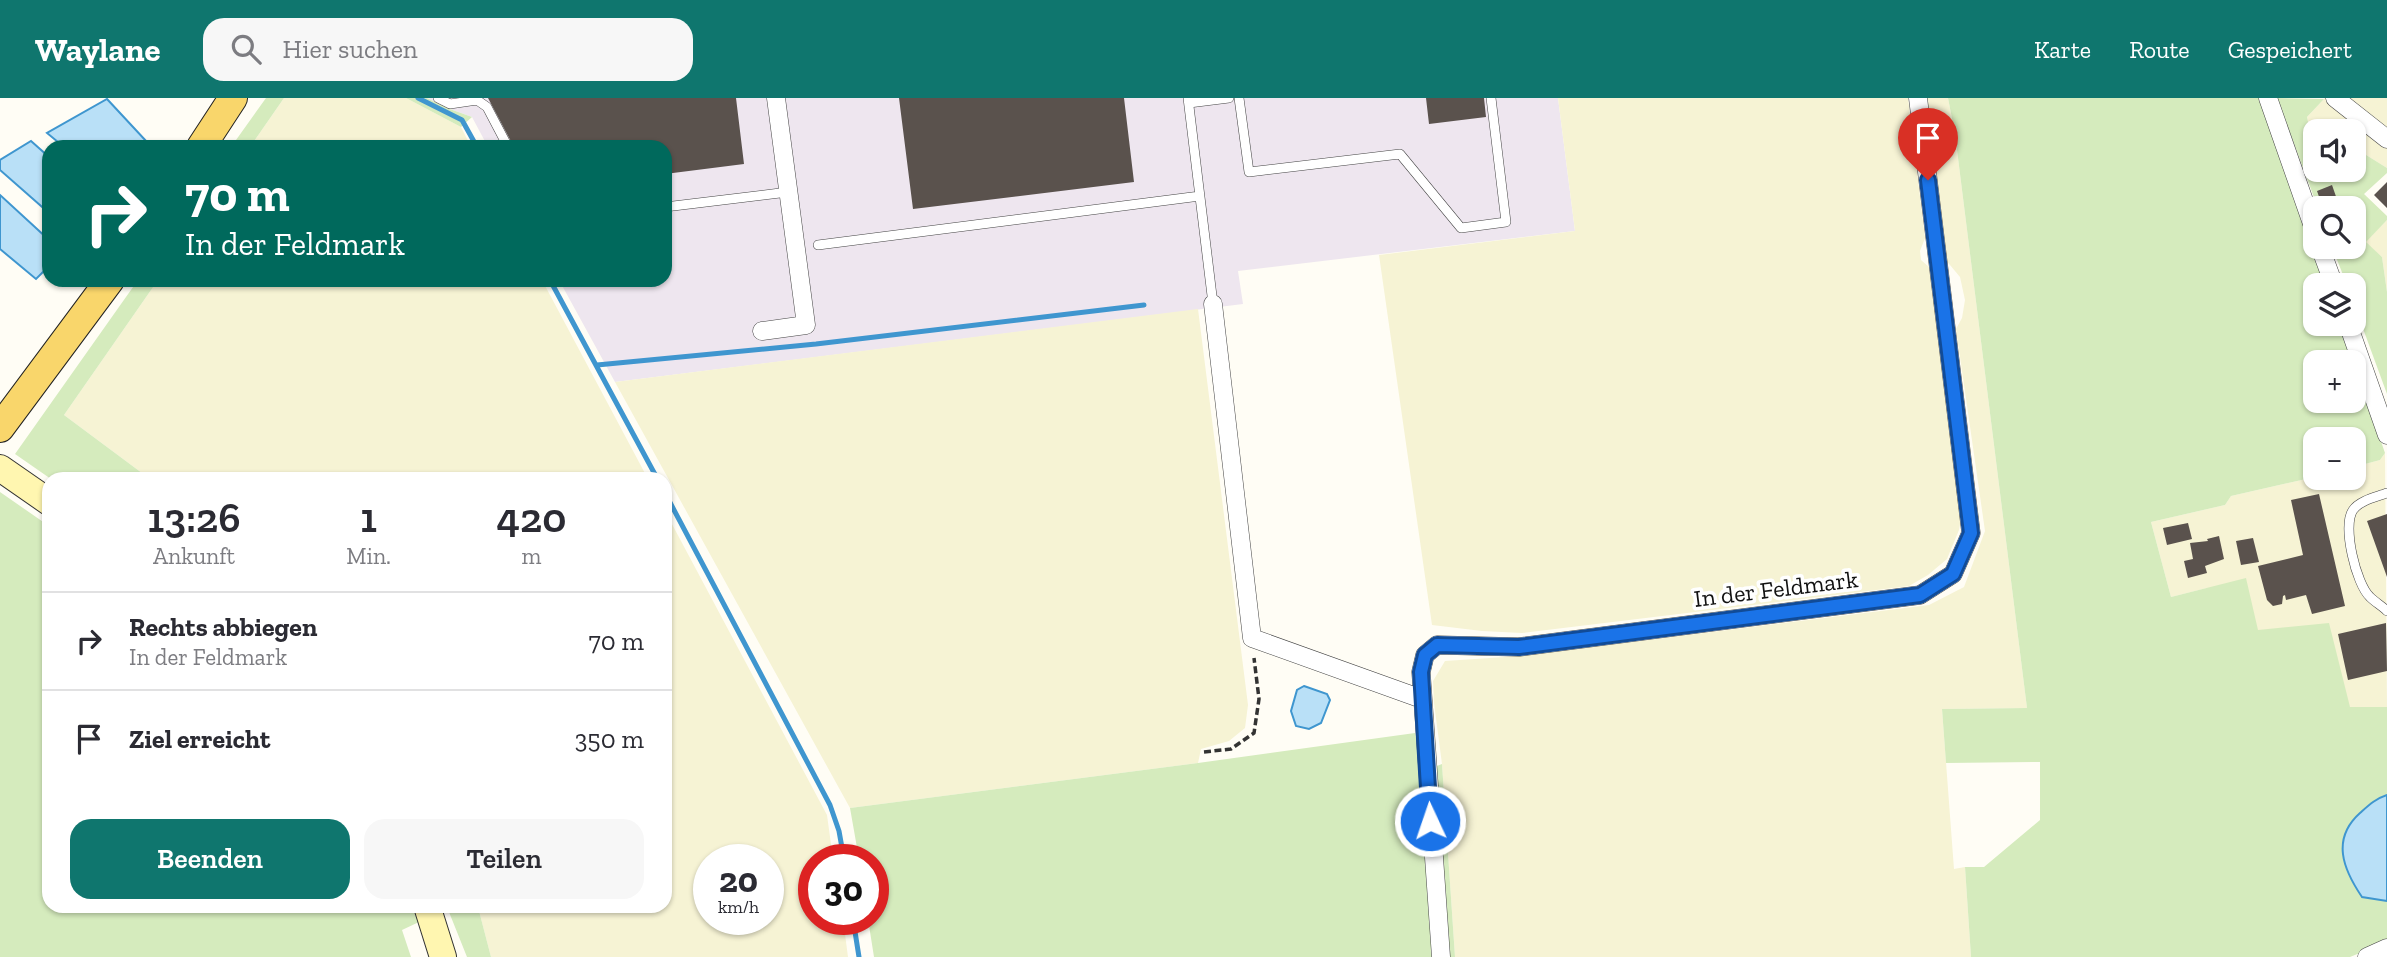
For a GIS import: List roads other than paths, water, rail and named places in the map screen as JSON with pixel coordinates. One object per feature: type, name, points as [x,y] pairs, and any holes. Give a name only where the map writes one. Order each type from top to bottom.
[{"type":"main road","points":[[206,140],[233,98]]},
{"type":"main road","points":[[0,428],[105,287]]},
{"type":"street","points":[[762,331],[806,325],[776,98]]},
{"type":"street","name":"In der Feldmark","points":[[1441,957],[1421,672],[1425,655],[1437,645],[1519,647],[1920,595],[1953,574],[1971,533],[1918,98]]},
{"type":"street","points":[[2268,98],[2303,198]]},
{"type":"street","points":[[2335,98],[2387,139]]},
{"type":"street","points":[[1213,304],[1252,638],[1422,699]]},
{"type":"street","points":[[2352,336],[2387,435]]},
{"type":"street","points":[[0,468],[39,495]]},
{"type":"street","points":[[429,913],[443,957]]},
{"type":"street","points":[[2367,957],[2387,948]]},
{"type":"lane","points":[[438,98],[450,104],[477,100],[487,107],[504,140]]},
{"type":"lane","points":[[1213,304],[1188,101],[1229,98]]},
{"type":"lane","points":[[1239,98],[1249,173],[1400,153],[1461,228],[1506,222],[1491,98]]},
{"type":"lane","points":[[672,206],[788,192]]},
{"type":"lane","points":[[818,246],[1200,196]]},
{"type":"lane","points":[[2387,493],[2358,505],[2351,512],[2348,529],[2350,547],[2363,588],[2387,611]]},
{"type":"water","points":[[107,99],[145,140],[56,140],[47,133]]},
{"type":"water","points":[[31,141],[42,151],[42,207],[0,170],[0,160]]},
{"type":"water","points":[[0,195],[42,234],[42,273],[36,279],[0,249]]},
{"type":"water","points":[[1304,686],[1327,694],[1330,700],[1321,723],[1309,729],[1296,726],[1291,711],[1297,690]]},
{"type":"water","points":[[2387,795],[2387,901],[2362,897],[2345,865],[2343,844],[2351,823],[2369,805]]},
{"type":"waterway","points":[[418,98],[462,120],[473,140]]},
{"type":"waterway","points":[[554,287],[654,472]]},
{"type":"waterway","points":[[597,365],[816,344],[1144,305]]},
{"type":"waterway","points":[[672,506],[830,805],[841,844]]},
{"type":"waterway","points":[[856,935],[859,957]]}]
